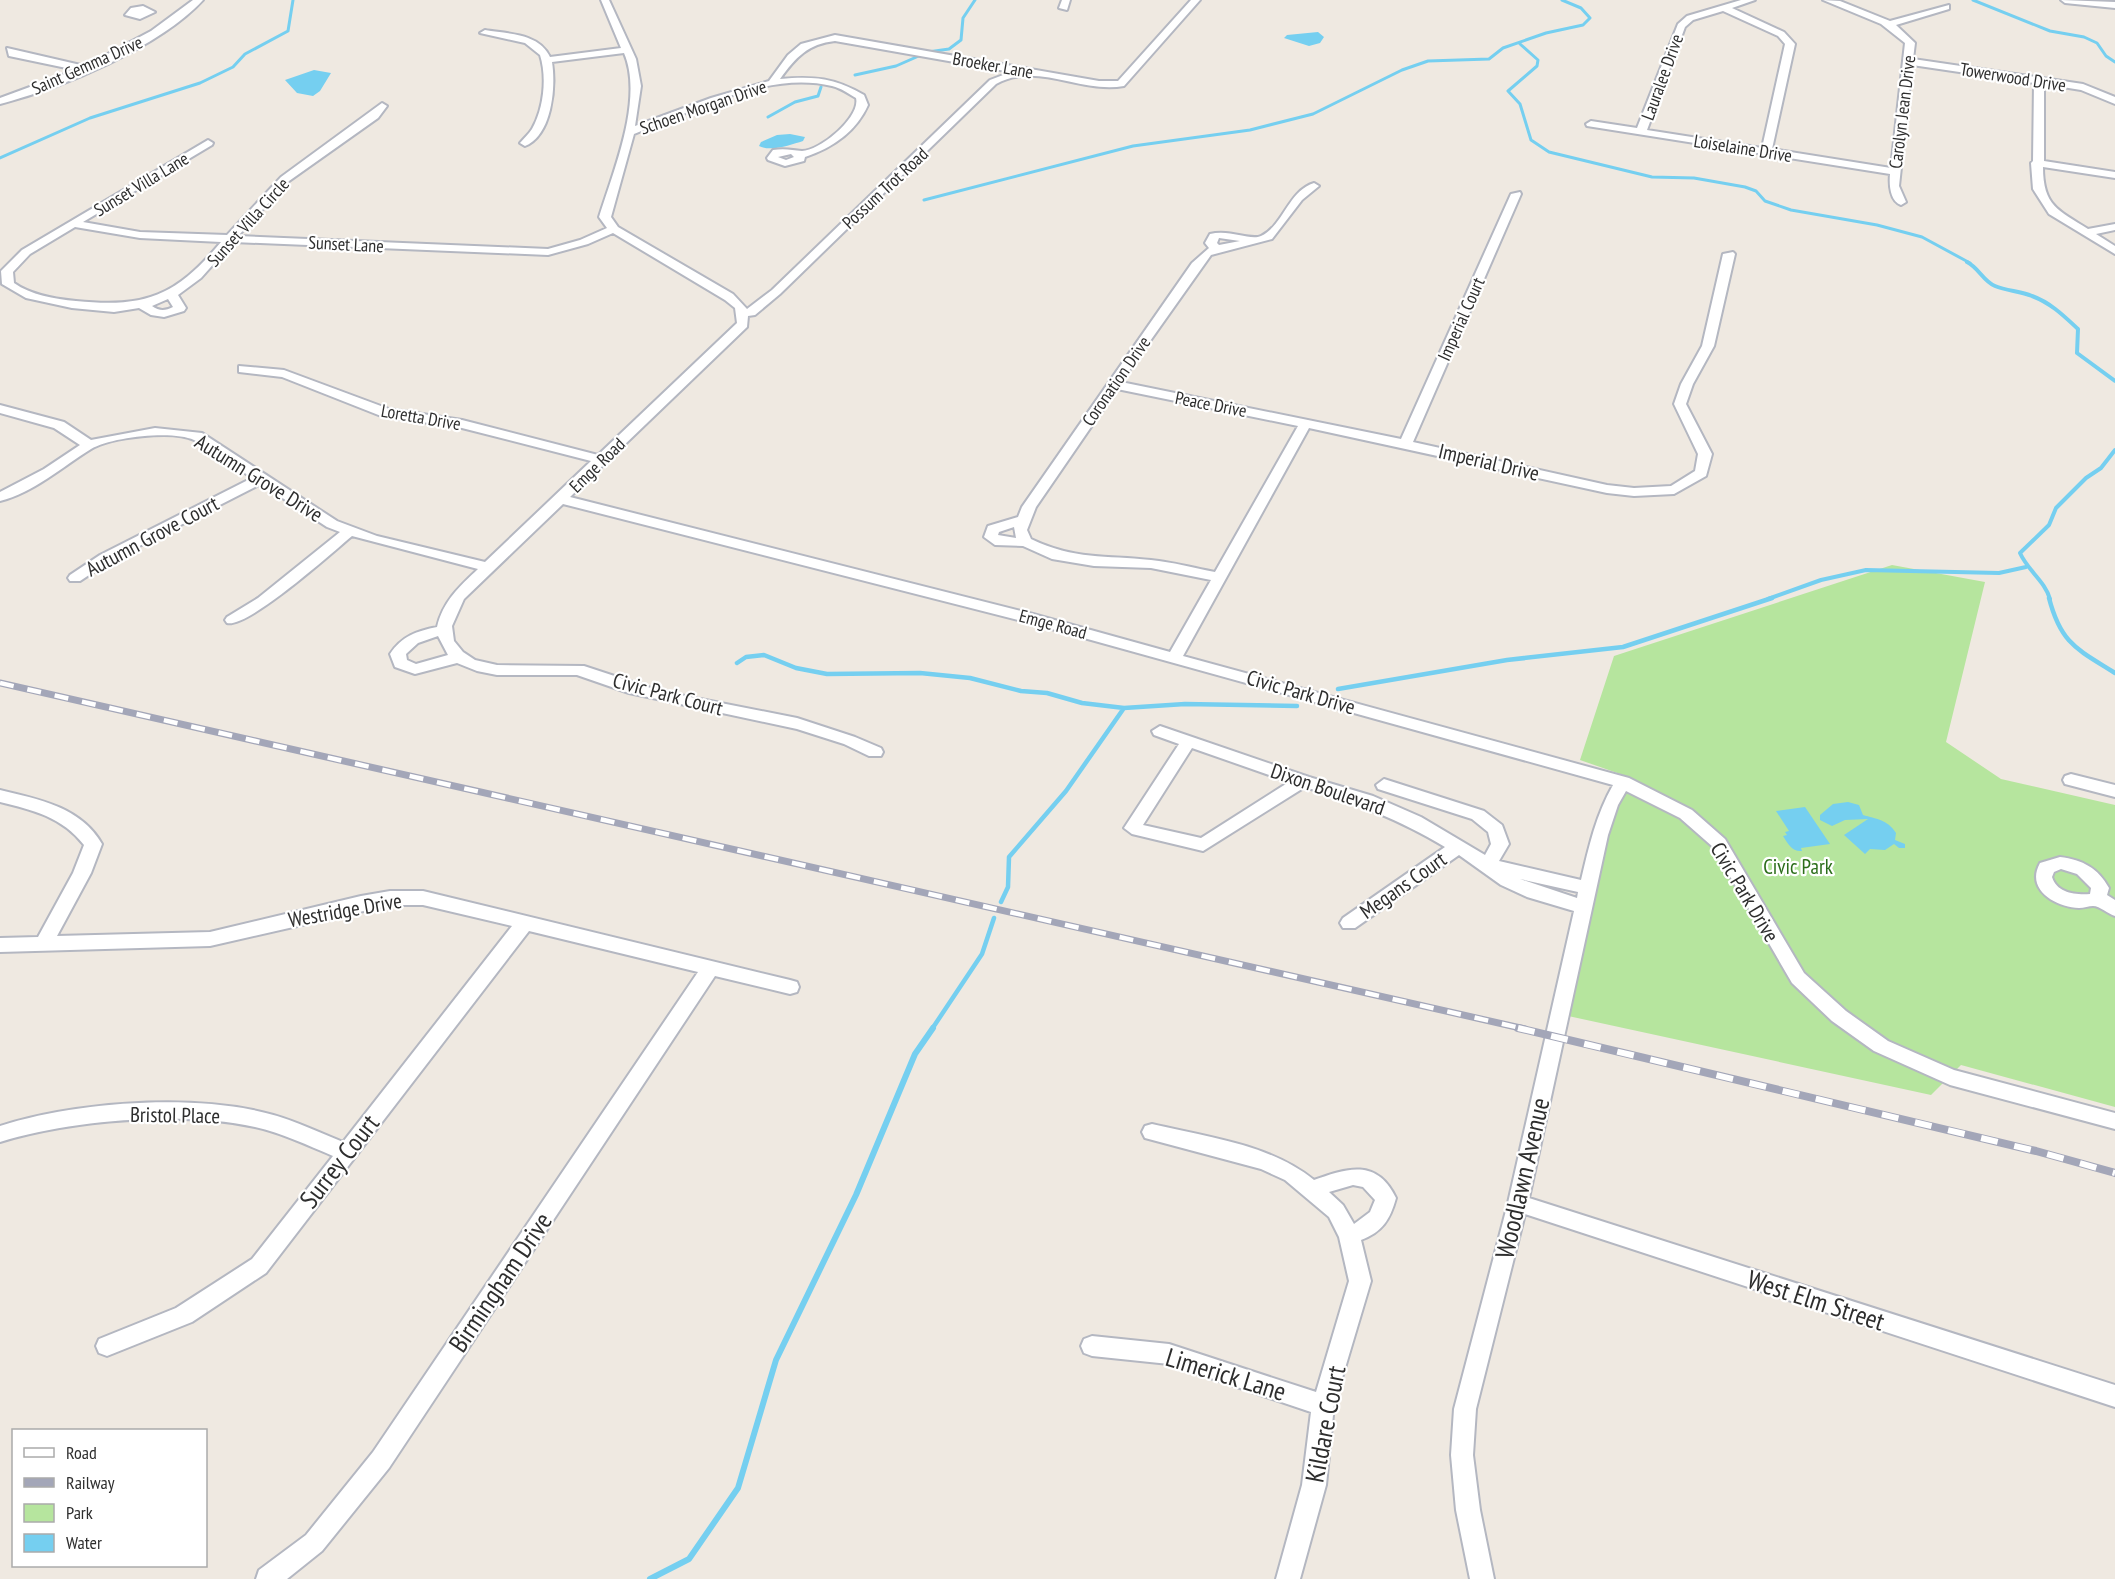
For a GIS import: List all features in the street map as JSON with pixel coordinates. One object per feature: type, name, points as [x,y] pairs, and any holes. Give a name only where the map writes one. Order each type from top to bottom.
[{"type":"street","name":"Saint Gemma Drive","points":[[0,101],[85,69],[146,39],[182,15],[199,0]]},
{"type":"street","points":[[605,0],[627,50],[636,86],[629,132],[605,217],[614,230],[729,297],[741,307],[742,314]]},
{"type":"street","name":"Broeker Lane","points":[[772,83],[798,49],[810,42],[827,38],[1099,84],[1121,84],[1196,0]]},
{"type":"street","name":"Lauralee Drive","points":[[1641,132],[1681,26],[1690,18],[1751,0]]},
{"type":"street","name":"Carolyn Jean Drive","points":[[1827,0],[1889,24],[1901,32],[1910,43],[1895,172],[1895,192],[1901,202]]},
{"type":"street","points":[[2065,0],[2115,5]]},
{"type":"street","points":[[1889,24],[1946,7]]},
{"type":"street","points":[[1724,8],[1782,34],[1790,44],[1766,152]]},
{"type":"street","points":[[149,13],[182,15]]},
{"type":"street","points":[[485,33],[529,41],[538,46],[548,60],[550,74],[539,125],[525,143]]},
{"type":"street","points":[[3,48],[12,54],[29,59],[85,69]]},
{"type":"street","points":[[548,60],[627,50]]},
{"type":"street","name":"Towerwood Drive","points":[[1908,61],[2092,90],[2115,101]]},
{"type":"street","name":"Possum Trot Road","points":[[742,314],[756,308],[776,291],[993,82],[1014,73],[1031,71]]},
{"type":"street","name":"Schoen Morgan Drive","points":[[629,132],[736,93],[772,83],[803,78],[829,81],[855,91],[863,101],[861,111],[839,134],[820,149],[801,155]]},
{"type":"street","points":[[2039,81],[2036,163],[2038,189],[2044,201],[2067,223],[2115,251]]},
{"type":"street","name":"Sunset Villa Circle","points":[[75,224],[15,260],[3,275],[6,279],[6,288],[91,307],[141,304],[171,294],[204,271],[267,195],[287,177],[374,116],[382,106]]},
{"type":"street","name":"Loiselaine Drive","points":[[1591,124],[1895,172]]},
{"type":"street","name":"Sunset Villa Lane","points":[[75,224],[208,143]]},
{"type":"street","points":[[2036,163],[2115,175]]},
{"type":"street","name":"Coronation Drive","points":[[1025,542],[1020,530],[1029,507],[1063,454],[1115,385],[1196,265],[1207,253],[1215,249],[1258,241],[1274,232],[1294,201],[1314,186]]},
{"type":"street","name":"Imperial Court","points":[[1405,444],[1516,194]]},
{"type":"street","name":"Sunset Lane","points":[[75,224],[140,235],[548,252],[584,242],[614,230]]},
{"type":"street","points":[[2086,234],[2115,227]]},
{"type":"street","name":"Imperial Drive","points":[[1306,423],[1607,489],[1659,492],[1685,485],[1701,473],[1705,454],[1680,404],[1687,384],[1708,346],[1729,254]]},
{"type":"street","name":"Sunset Villa Circle","points":[[141,304],[155,313],[173,312],[180,308],[171,294]]},
{"type":"street","name":"Emge Road","points":[[561,499],[743,324],[742,314]]},
{"type":"street","name":"Loretta Drive","points":[[243,369],[284,374],[386,413],[462,424],[602,460]]},
{"type":"street","name":"Peace Drive","points":[[1115,385],[1306,423]]},
{"type":"street","points":[[0,409],[58,425],[88,445]]},
{"type":"street","points":[[1175,657],[1306,423]]},
{"type":"street","name":"Autumn Grove Drive","points":[[0,497],[49,472],[88,445],[137,432],[175,431],[197,436],[332,524],[349,532],[487,567]]},
{"type":"street","name":"Autumn Grove Court","points":[[75,578],[105,558],[261,478]]},
{"type":"street","points":[[445,630],[416,636],[405,643],[398,654],[400,663],[415,669],[459,657],[446,639],[444,618],[458,596],[561,499]]},
{"type":"street","name":"Emge Road","points":[[561,499],[1175,657]]},
{"type":"street","points":[[1024,520],[993,529],[991,537],[999,542],[1025,542],[1052,555],[1094,562],[1151,564],[1220,577]]},
{"type":"street","points":[[232,620],[263,601],[349,532]]},
{"type":"street","name":"Civic Park Court","points":[[459,657],[485,668],[507,671],[552,668],[593,672],[623,686],[651,694],[842,735],[875,752]]},
{"type":"street","name":"Civic Park Drive","points":[[1175,657],[1623,782],[1686,814],[1719,843],[1798,978],[1839,1016],[1881,1047],[1950,1077],[2115,1121]]},
{"type":"street","name":"Dixon Boulevard","points":[[1160,730],[1303,781],[1367,800],[1414,820],[1488,865],[1508,880],[1533,892],[1586,898]]},
{"type":"street","points":[[1189,741],[1132,828],[1203,845],[1303,781]]},
{"type":"street","points":[[2071,780],[2115,791]]},
{"type":"street","name":"Woodlawn Avenue","points":[[1482,1579],[1468,1510],[1462,1455],[1465,1409],[1518,1203],[1600,835],[1610,805],[1623,782]]},
{"type":"street","points":[[1384,785],[1478,814],[1496,829],[1500,844],[1488,865]]},
{"type":"street","points":[[0,796],[57,810],[83,829],[93,844],[82,873],[44,943]]},
{"type":"street","name":"Megans Court","points":[[1349,923],[1458,848]]},
{"type":"street","name":"Westridge Drive","points":[[0,945],[210,939],[390,898],[423,898],[790,987]]},
{"type":"street","points":[[2097,898],[2115,909]]},
{"type":"street","name":"Surrey Court","points":[[107,1346],[184,1315],[259,1266],[345,1152],[526,922]]},
{"type":"street","name":"Birmingham Drive","points":[[268,1579],[314,1543],[381,1460],[711,968]]},
{"type":"street","name":"Bristol Place","points":[[0,1134],[84,1116],[152,1113],[243,1116],[291,1131],[345,1152]]},
{"type":"street","name":"Kildare Court","points":[[1152,1131],[1265,1161],[1293,1174],[1314,1189],[1336,1211],[1349,1235],[1360,1281],[1323,1405],[1314,1485],[1287,1579]]},
{"type":"street","points":[[1314,1189],[1348,1176],[1364,1177],[1378,1185],[1386,1198],[1377,1221],[1369,1229],[1349,1235]]},
{"type":"street","name":"West Elm Street","points":[[1518,1203],[2115,1396]]},
{"type":"street","name":"Limerick Lane","points":[[1092,1346],[1169,1353],[1323,1405]]},
{"type":"green space","name":"Civic Park","points":[[1892,565],[1985,582],[1946,742],[2001,779],[2115,805],[2115,1107],[1961,1065],[1931,1095],[1559,1014],[1610,805],[1626,776],[1580,760],[1614,656]]},
{"type":"water","points":[[1318,32],[1324,37],[1320,43],[1309,46],[1284,38],[1287,35]]},
{"type":"water","points":[[314,70],[331,73],[320,91],[313,96],[297,93],[285,80]]},
{"type":"water","points":[[790,134],[805,137],[803,141],[781,147],[759,146],[761,142],[777,135]]},
{"type":"water","points":[[1848,802],[1859,805],[1863,815],[1889,825],[1896,833],[1895,840],[1905,844],[1905,848],[1899,848],[1894,844],[1885,850],[1870,849],[1865,854],[1844,835],[1868,819],[1845,820],[1832,826],[1820,820],[1820,815],[1833,804]]},
{"type":"water","points":[[1805,807],[1830,844],[1801,848],[1802,851],[1799,851],[1793,849],[1787,842],[1783,836],[1789,831],[1776,811]]},
{"type":"waterway","points":[[0,158],[90,118],[200,83],[233,67],[245,54],[288,31],[293,0]]},
{"type":"waterway","points":[[928,52],[949,49],[961,40],[963,18],[975,0]]},
{"type":"waterway","points":[[924,200],[1133,146],[1250,130],[1313,114],[1402,70],[1428,61],[1489,59],[1503,48],[1546,33],[1583,25],[1590,18],[1581,8],[1562,0]]},
{"type":"waterway","points":[[1973,0],[2050,31],[2084,37],[2097,43],[2106,56],[2115,62]]},
{"type":"waterway","points":[[1520,44],[1538,60],[1537,66],[1508,91],[1520,104],[1531,140],[1549,152],[1652,177],[1694,178],[1745,187],[1756,191],[1765,201],[1791,210],[1877,225],[1922,237],[1970,263]]},
{"type":"waterway","points":[[855,75],[896,66],[921,55]]},
{"type":"waterway","points":[[768,117],[795,102],[818,96],[821,87]]},
{"type":"waterway","points":[[1967,262],[1991,284],[2032,296],[2057,310],[2078,329],[2077,353],[2115,381]]},
{"type":"waterway","points":[[2050,599],[2020,553],[2049,525],[2056,508],[2086,478],[2101,468],[2115,450]]},
{"type":"waterway","points":[[1768,599],[1821,580],[1866,570],[1999,573],[2026,567]]},
{"type":"waterway","points":[[1338,689],[1507,660],[1623,647],[1772,598]]},
{"type":"waterway","points":[[2049,598],[2059,626],[2072,644],[2115,673]]},
{"type":"waterway","points":[[737,663],[746,657],[764,655],[796,668],[827,674],[920,673],[970,678],[1021,691],[1047,693],[1082,703],[1124,708]]},
{"type":"waterway","points":[[1124,708],[1185,704],[1297,706]]},
{"type":"waterway","points":[[1001,902],[1008,887],[1009,857],[1066,791],[1124,708]]},
{"type":"waterway","points":[[932,1029],[982,954],[994,918]]},
{"type":"waterway","points":[[650,1579],[689,1559],[738,1488],[776,1360],[856,1195],[915,1054],[933,1028]]},
{"type":"railway","points":[[0,683],[1525,1029]]},
{"type":"railway","points":[[1518,1028],[2036,1151],[2115,1173]]}]
